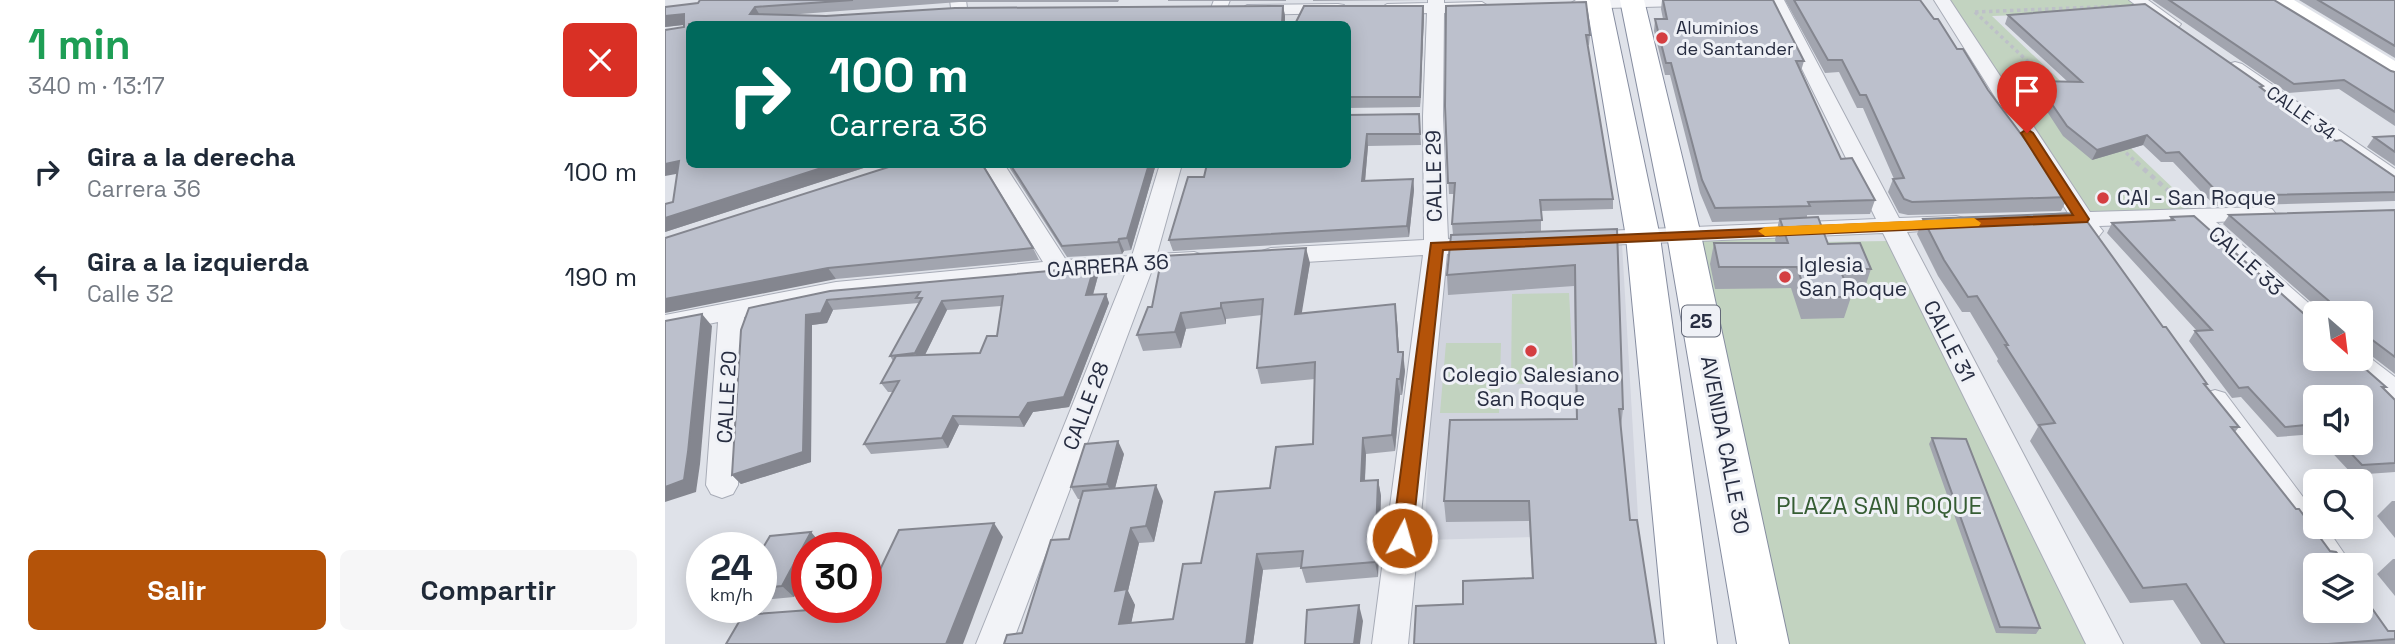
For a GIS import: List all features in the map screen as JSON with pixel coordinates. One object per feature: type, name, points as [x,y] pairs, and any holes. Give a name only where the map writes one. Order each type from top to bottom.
[{"type":"highway","name":"AVENIDA CALLE 30","points":[[1615,2],[1684,235],[1763,644]]},
{"type":"highway","name":"25","points":[[1615,2],[1691,644]]},
{"type":"street","points":[[1561,5],[1717,0]]},
{"type":"street","name":"CALLE 31","points":[[1776,0],[2105,644]]},
{"type":"street","points":[[2277,0],[2395,72]]},
{"type":"street","points":[[1954,2],[2082,219],[2107,253]]},
{"type":"street","points":[[2141,2],[2185,33]]},
{"type":"street","points":[[1214,11],[1361,9],[1436,4],[1506,6]]},
{"type":"street","name":"CALLE 29","points":[[1390,644],[1436,246],[1421,116],[1436,4]]},
{"type":"street","name":"CALLE 34","points":[[2218,56],[2395,179]]},
{"type":"street","points":[[996,168],[1059,268]]},
{"type":"street","name":"CALLE 28","points":[[994,644],[1142,263],[1170,168]]},
{"type":"street","points":[[2027,221],[2288,213]]},
{"type":"street","name":"CALLE 33","points":[[2195,216],[2303,312]]},
{"type":"street","points":[[1559,241],[1972,223]]},
{"type":"street","points":[[1249,257],[1504,243]]},
{"type":"street","name":"CARRERA 36","points":[[665,324],[836,290],[1059,268],[1222,258]]},
{"type":"street","name":"CALLE 20","points":[[722,485],[729,390],[731,310]]},
{"type":"street","points":[[2370,371],[2395,393]]},
{"type":"street","points":[[2204,387],[2326,553]]},
{"type":"path","points":[[1954,2],[1975,12],[2055,86]]},
{"type":"path","points":[[1975,12],[2141,2]]},
{"type":"path","name":"CALLE 33","points":[[2115,142],[2195,216]]},
{"type":"shaded area","name":"Colegio Salesiano San Roque","points":[[1622,244],[1639,534],[1424,540],[1438,266],[1445,256],[1451,253]]},
{"type":"green space","points":[[1942,0],[2137,0],[2151,10],[1992,16],[2196,210],[2087,212]]},
{"type":"green space","name":"PLAZA SAN ROQUE","points":[[1698,234],[1814,242],[1889,241],[2104,644],[1766,644]]},
{"type":"green space","points":[[1569,293],[1574,383],[1511,384],[1512,294]]},
{"type":"green space","points":[[1446,343],[1501,343],[1499,413],[1440,413]]},
{"type":"building","points":[[700,0],[853,0],[755,7],[750,14],[826,16],[955,8],[1283,6],[1282,21],[686,21],[686,168],[821,168],[665,218],[665,204],[673,202],[679,161],[665,164],[665,30],[684,27],[684,14],[665,16],[665,7],[698,3]]},
{"type":"building","points":[[1663,0],[1773,0],[1804,61],[1796,61],[1841,159],[1852,158],[1875,200],[1808,202],[1810,206],[1715,208],[1702,180],[1671,63],[1666,63],[1655,19],[1667,19]]},
{"type":"building","points":[[1794,0],[1920,0],[1934,19],[1938,19],[1957,49],[1963,49],[1988,90],[2033,150],[2038,150],[2068,197],[1912,202],[1904,199],[1893,179],[1904,178],[1866,95],[1860,95],[1842,60],[1828,60]]},
{"type":"building","points":[[2169,0],[2274,0],[2395,72],[2395,112],[2344,80],[2294,84]]},
{"type":"building","points":[[2318,0],[2395,0],[2395,46]]},
{"type":"building","points":[[1586,2],[1590,35],[1586,35],[1613,199],[1540,200],[1542,220],[1452,224],[1455,183],[1448,183],[1445,106],[1446,6]]},
{"type":"building","points":[[2145,4],[2263,86],[2260,87],[2305,122],[2336,141],[2341,140],[2395,177],[2395,192],[2221,196],[2179,152],[2166,153],[2147,135],[2097,150],[2067,126],[2036,81],[2082,82],[2008,15]]},
{"type":"building","points":[[1304,6],[1423,6],[1420,97],[1351,97],[1351,21],[1296,21]]},
{"type":"building","points":[[1419,114],[1420,134],[1367,134],[1362,181],[1413,179],[1407,226],[1169,240],[1188,177],[1204,177],[1206,168],[1351,168],[1351,115]]},
{"type":"building","points":[[2395,136],[2395,152],[2374,137]]},
{"type":"building","points":[[885,168],[984,168],[1033,248],[828,268],[665,299],[665,238]]},
{"type":"building","points":[[1013,168],[1148,168],[1127,238],[1119,239],[1118,242],[1062,246]]},
{"type":"building","points":[[2395,210],[2395,357],[2373,340],[2373,301],[2329,301],[2229,215]]},
{"type":"building","points":[[2081,213],[2207,384],[2204,384],[2239,427],[2231,427],[2303,514],[2303,539],[2321,539],[2330,551],[2337,553],[2303,553],[2303,623],[2373,623],[2373,610],[2388,631],[2395,631],[2395,639],[2328,644],[2225,644],[2186,584],[2143,588],[2039,425],[2055,423],[1977,296],[1968,297],[1944,260],[1923,219]]},
{"type":"building","points":[[2194,216],[2303,313],[2303,371],[2368,371],[2386,387],[2382,387],[2395,400],[2395,463],[2362,465],[2352,455],[2373,455],[2373,385],[2303,385],[2303,425],[2285,427],[2248,387],[2239,388],[2195,331],[2212,330],[2112,223],[2174,220],[2171,217]]},
{"type":"building","points":[[1818,217],[1828,244],[1860,243],[1871,269],[1840,269],[1851,297],[1807,297],[1797,267],[1719,267],[1714,243],[1788,243],[1780,219]]},
{"type":"building","points":[[1617,229],[1623,409],[1619,409],[1630,520],[1637,520],[1656,644],[1414,644],[1416,606],[1463,604],[1463,581],[1533,578],[1529,501],[1444,501],[1450,420],[1577,419],[1575,265],[1447,275],[1451,235]]},
{"type":"building","points":[[1306,248],[1295,314],[1395,304],[1398,352],[1403,352],[1403,355],[1400,379],[1397,379],[1392,435],[1363,438],[1361,481],[1378,480],[1375,562],[1301,568],[1303,551],[1257,554],[1246,644],[1004,644],[1007,635],[1022,633],[1051,540],[1069,539],[1083,491],[1156,485],[1146,526],[1131,528],[1115,591],[1127,589],[1119,624],[1173,619],[1183,564],[1201,563],[1215,492],[1270,488],[1276,447],[1313,444],[1315,362],[1257,368],[1263,299],[1221,303],[1221,308],[1181,313],[1175,332],[1137,335],[1148,307],[1152,307],[1162,256]]},
{"type":"building","points":[[1094,267],[1086,295],[1106,294],[1064,397],[1028,403],[1019,417],[953,416],[942,438],[864,444],[899,381],[881,383],[896,356],[980,353],[987,336],[997,336],[1003,296],[942,301],[915,353],[890,356],[922,298],[916,298],[920,292],[827,300],[821,313],[806,315],[803,452],[732,475],[741,330],[749,308],[830,291]]},
{"type":"building","points":[[702,314],[684,480],[665,487],[665,321]]},
{"type":"building","points":[[1932,438],[1966,439],[2040,628],[2000,627]]},
{"type":"building","points":[[1118,441],[1107,484],[1071,487],[1085,444]]},
{"type":"building","points":[[994,523],[946,644],[726,644],[738,623],[777,623],[777,612],[791,611],[791,623],[882,623],[882,566],[899,530]]},
{"type":"building","points":[[791,534],[791,569],[782,586],[777,586],[777,535]]},
{"type":"building","points":[[1359,605],[1354,644],[1305,644],[1307,610]]},
{"type":"slow traffic","points":[[1765,231],[1974,223]]},
{"type":"place","name":"Aluminios de Santander","points":[[1662,38]]},
{"type":"place","name":"CAI - San Roque","points":[[2103,198]]},
{"type":"place","name":"Iglesia San Roque","points":[[1785,277]]},
{"type":"place","name":"Colegio Salesiano San Roque","points":[[1531,351]]},
{"type":"route","points":[[1402,538],[1436,246],[2082,219],[2027,133]]}]
